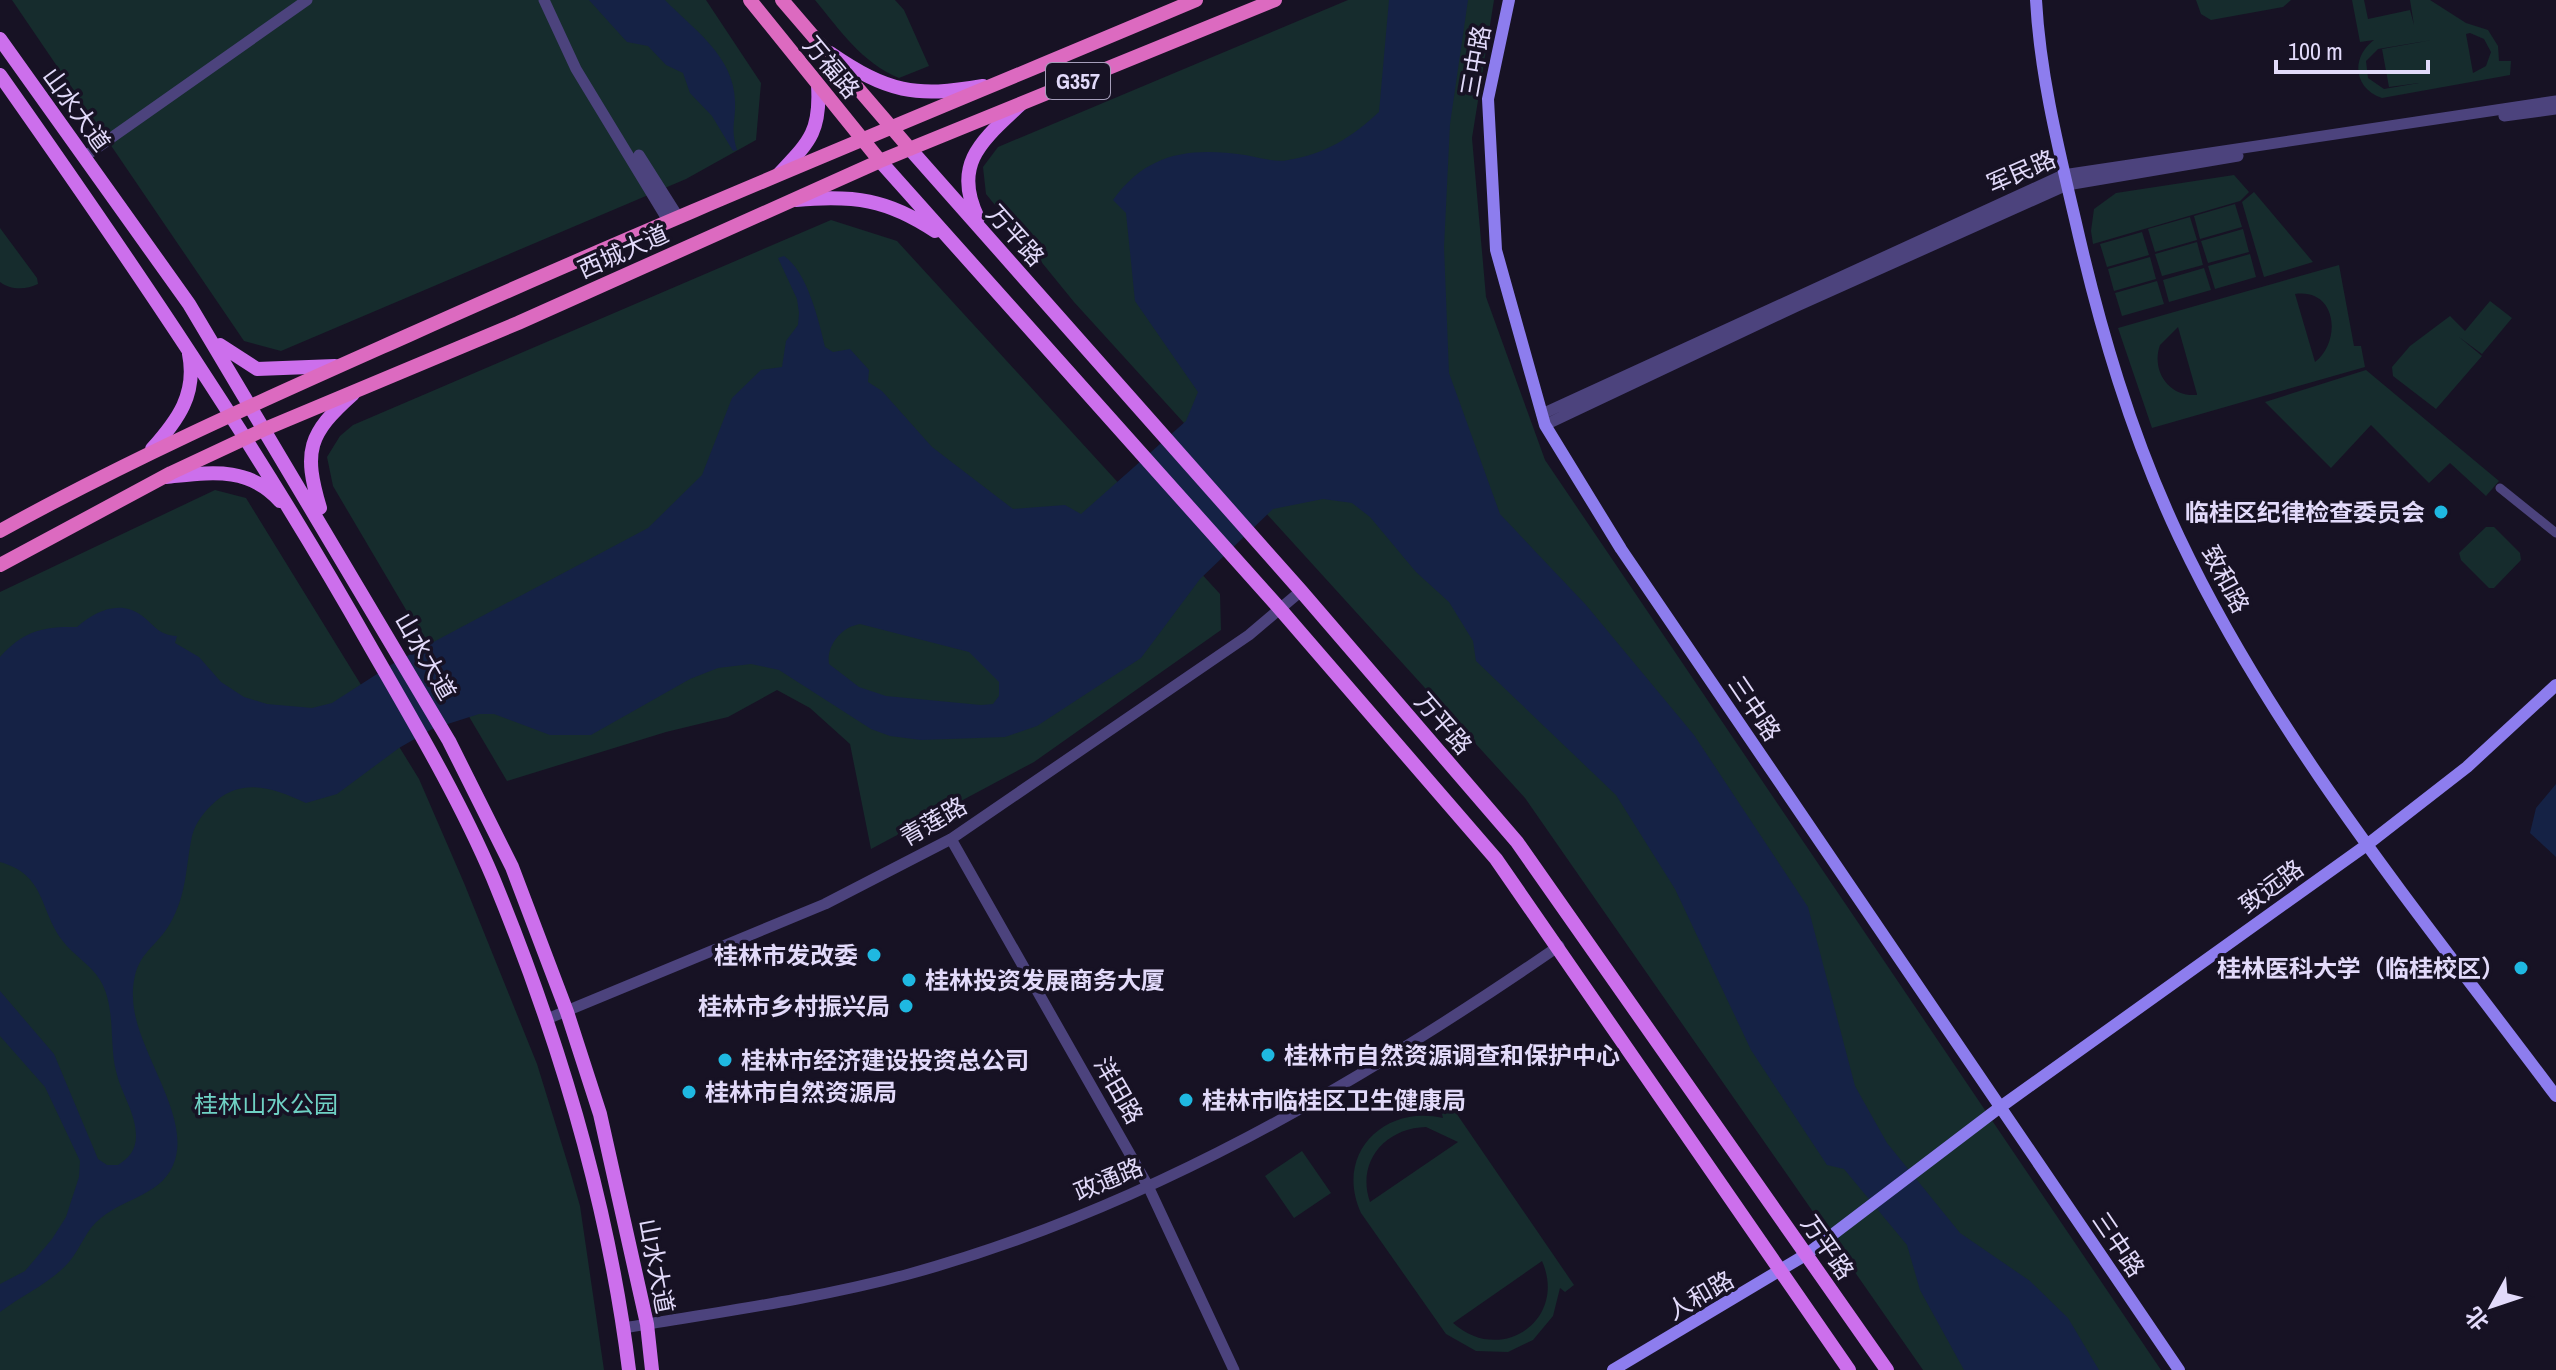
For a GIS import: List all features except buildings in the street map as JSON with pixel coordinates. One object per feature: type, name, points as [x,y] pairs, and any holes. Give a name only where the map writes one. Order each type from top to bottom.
[{"type":"highway","name":"万福路","points":[[750,0],[880,161]]},
{"type":"highway","name":"万福路","points":[[782,0],[910,149]]},
{"type":"highway","name":"西城大道","points":[[0,531],[152,449],[672,217],[865,141],[1196,0]]},
{"type":"highway","name":"西城大道","points":[[0,565],[161,478],[265,429],[880,161],[1275,0]]},
{"type":"main road","name":"三中路","points":[[1509,0],[1488,99],[1496,250],[1544,419],[1621,549],[2179,1370]]},
{"type":"main road","name":"致和路","points":[[2036,0],[2039,45],[2065,180],[2097,317],[2118,386],[2179,537],[2268,699],[2368,844],[2556,1096]]},
{"type":"main road","name":"山水大道","points":[[0,39],[207,332],[449,741],[512,867],[567,1012],[600,1114],[647,1324],[652,1370]]},
{"type":"main road","points":[[821,46],[871,80],[902,91],[944,93],[1003,83]]},
{"type":"main road","name":"山水大道","points":[[0,75],[187,346],[246,438],[430,751],[491,875],[547,1019],[580,1120],[624,1328],[629,1370]]},
{"type":"main road","points":[[778,175],[813,137],[820,112],[818,85]]},
{"type":"main road","points":[[987,236],[971,203],[969,163],[978,148],[1022,103]]},
{"type":"main road","name":"万平路","points":[[910,149],[1301,591],[1517,842],[1887,1370]]},
{"type":"main road","name":"万平路","points":[[880,161],[1280,609],[1496,859],[1849,1370]]},
{"type":"main road","points":[[792,200],[832,197],[885,203],[913,216],[955,245]]},
{"type":"main road","points":[[207,332],[229,353],[257,369],[294,371],[339,366]]},
{"type":"main road","points":[[152,449],[187,401],[192,372],[187,346]]},
{"type":"main road","points":[[325,528],[308,459],[317,434],[356,391]]},
{"type":"main road","points":[[161,478],[228,472],[247,477],[274,494],[295,518]]},
{"type":"main road","name":"致远路","points":[[1807,1254],[1999,1108],[2368,844],[2467,767],[2556,685]]},
{"type":"main road","name":"人和路","points":[[1613,1370],[1781,1273],[1807,1254]]},
{"type":"street","points":[[84,157],[307,0]]},
{"type":"street","points":[[546,0],[580,65],[672,217]]},
{"type":"street","name":"军民路","points":[[1544,419],[1797,306],[2065,180],[2556,101]]},
{"type":"street","name":"军民路","points":[[2065,180],[2556,109]]},
{"type":"street","points":[[2500,488],[2556,533]]},
{"type":"street","name":"青莲路","points":[[547,1019],[825,904],[951,839],[1249,635],[1301,591]]},
{"type":"street","name":"洋田路","points":[[951,839],[1148,1186],[1234,1370]]},
{"type":"street","name":"政通路","points":[[624,1328],[909,1274],[1035,1233],[1148,1186],[1314,1101],[1424,1038],[1559,946]]},
{"type":"green space","points":[[12,0],[706,0],[761,83],[756,140],[686,179],[281,351],[244,341]]},
{"type":"green space","points":[[815,0],[895,0],[904,10],[929,66],[899,78],[886,72],[852,44]]},
{"type":"green space","points":[[1348,0],[1494,0],[1472,138],[1486,297],[1545,460],[2161,1370],[1923,1370],[1525,798],[1074,302],[986,194],[983,167],[998,147]]},
{"type":"green space","points":[[2196,0],[2291,0],[2283,7],[2211,20],[2201,14]]},
{"type":"green space","points":[[2352,0],[2364,0],[2368,19],[2410,10],[2414,25],[2410,0],[2430,0],[2466,23],[2488,30],[2498,46],[2499,61],[2511,61],[2510,75],[2382,98],[2365,87],[2358,72],[2361,55],[2374,40],[2360,42]],"holes":[[[2466,34],[2484,39],[2491,52],[2486,66],[2473,73]],[[2432,40],[2382,49],[2389,87],[2419,83],[2384,89],[2368,78],[2366,61],[2378,49]]]},
{"type":"green space","points":[[2234,175],[2249,192],[2240,201],[2093,244],[2094,209],[2116,193]]},
{"type":"green space","points":[[2254,192],[2313,262],[2264,277],[2242,202]]},
{"type":"green space","points":[[2235,204],[2242,227],[2200,239],[2194,216]]},
{"type":"green space","points":[[2190,217],[2197,240],[2155,252],[2148,229]]},
{"type":"green space","points":[[831,220],[897,241],[1220,594],[1221,630],[1034,762],[871,849],[850,744],[810,708],[777,690],[728,717],[666,732],[507,781],[333,486],[327,457],[340,436],[353,425]]},
{"type":"green space","points":[[0,228],[37,278],[38,284],[18,288],[0,282]]},
{"type":"green space","points":[[2243,229],[2249,252],[2208,263],[2201,241]]},
{"type":"green space","points":[[2142,232],[2149,255],[2107,267],[2100,244]]},
{"type":"green space","points":[[2197,242],[2203,265],[2162,276],[2155,254]]},
{"type":"green space","points":[[2250,254],[2256,277],[2215,289],[2208,266]]},
{"type":"green space","points":[[2150,257],[2156,279],[2114,291],[2108,269]]},
{"type":"green space","points":[[2339,265],[2354,346],[2361,346],[2365,367],[2152,428],[2118,328]],"holes":[[[2295,294],[2309,294],[2320,299],[2331,318],[2329,342],[2315,362]],[[2178,327],[2197,394],[2197,395],[2178,392],[2170,387],[2160,372],[2160,345]]]},
{"type":"green space","points":[[2204,268],[2211,290],[2169,302],[2163,280]]},
{"type":"green space","points":[[2157,281],[2164,304],[2122,316],[2115,293]]},
{"type":"green space","points":[[2490,301],[2512,318],[2482,354],[2459,337],[2482,356],[2436,409],[2393,376],[2392,367],[2410,346],[2450,316],[2465,331]]},
{"type":"green space","points":[[2366,370],[2499,481],[2486,496],[2450,463],[2429,483],[2371,425],[2331,468],[2265,402]]},
{"type":"green space","name":"桂林山水公园","points":[[215,490],[246,498],[419,779],[537,1064],[580,1206],[604,1370],[0,1370],[0,592]]},
{"type":"green space","points":[[2486,527],[2494,527],[2520,553],[2521,560],[2494,588],[2489,588],[2461,560],[2459,553]]},
{"type":"green space","points":[[1452,1107],[1574,1285],[1565,1292],[1560,1288],[1553,1316],[1533,1340],[1508,1352],[1476,1351],[1446,1334],[1361,1213],[1354,1191],[1354,1171],[1360,1153],[1370,1138],[1384,1126],[1402,1119],[1421,1116],[1443,1118],[1442,1114]],"holes":[[[1426,1127],[1458,1142],[1370,1202],[1367,1174],[1377,1150],[1398,1134]],[[1542,1261],[1548,1282],[1546,1302],[1538,1318],[1525,1330],[1509,1338],[1491,1340],[1472,1335],[1453,1323]]]},
{"type":"green space","points":[[1302,1151],[1331,1193],[1294,1218],[1265,1176]]},
{"type":"water","points":[[589,0],[665,0],[710,44],[728,70],[733,85],[737,150],[733,151],[712,116],[690,93],[683,73],[666,65],[648,46],[627,42]]},
{"type":"water","points":[[1389,0],[1468,0],[1450,124],[1444,247],[1449,373],[1500,514],[1586,605],[1694,735],[1808,907],[1855,1086],[1887,1143],[1960,1233],[2030,1281],[2068,1318],[2099,1370],[1964,1370],[1920,1290],[1907,1245],[1844,1169],[1827,1165],[1751,1050],[1675,889],[1616,795],[1476,661],[1473,641],[1449,602],[1416,572],[1370,517],[1352,503],[1323,499],[1273,509],[1200,579],[1141,658],[1037,726],[1005,737],[921,740],[890,736],[871,729],[779,670],[751,664],[718,668],[690,679],[591,735],[550,735],[494,714],[479,714],[432,729],[399,748],[337,794],[306,803],[260,788],[238,789],[227,794],[208,809],[196,826],[178,908],[141,960],[134,982],[135,1016],[175,1121],[178,1141],[170,1172],[153,1188],[96,1222],[62,1269],[0,1312],[0,1284],[25,1271],[66,1217],[79,1177],[80,1161],[45,1087],[0,1036],[0,991],[54,1054],[98,1159],[107,1165],[118,1165],[131,1153],[136,1136],[134,1119],[116,1071],[105,990],[92,970],[62,940],[34,884],[26,875],[0,862],[0,657],[17,641],[44,629],[77,627],[99,612],[124,608],[141,615],[160,631],[177,636],[175,643],[199,657],[221,682],[244,697],[267,704],[312,708],[332,703],[394,663],[648,528],[702,475],[732,398],[761,370],[782,367],[786,341],[798,325],[797,299],[778,258],[784,256],[805,285],[825,347],[833,352],[850,349],[869,370],[868,382],[882,391],[932,447],[1013,509],[1065,505],[1081,514],[1186,421],[1198,392],[1135,301],[1126,213],[1113,200],[1140,172],[1172,156],[1206,152],[1288,160],[1338,143],[1379,112]],"holes":[[[860,624],[969,652],[999,682],[999,696],[993,704],[886,696],[859,687],[829,664],[830,651],[836,638]]]},
{"type":"water","points":[[2556,784],[2556,857],[2530,833],[2536,808]]},
{"type":"place","name":"临桂区纪律检查委员会","points":[[2441,512]]},
{"type":"place","name":"桂林市发改委","points":[[874,955]]},
{"type":"place","name":"桂林医科大学（临桂校区）","points":[[2521,968]]},
{"type":"place","name":"桂林投资发展商务大厦","points":[[909,980]]},
{"type":"place","name":"桂林市乡村振兴局","points":[[906,1006]]},
{"type":"place","name":"桂林市自然资源调查和保护中心","points":[[1268,1055]]},
{"type":"place","name":"桂林市经济建设投资总公司","points":[[725,1060]]},
{"type":"place","name":"桂林市自然资源局","points":[[689,1092]]},
{"type":"place","name":"桂林市临桂区卫生健康局","points":[[1186,1100]]}]
